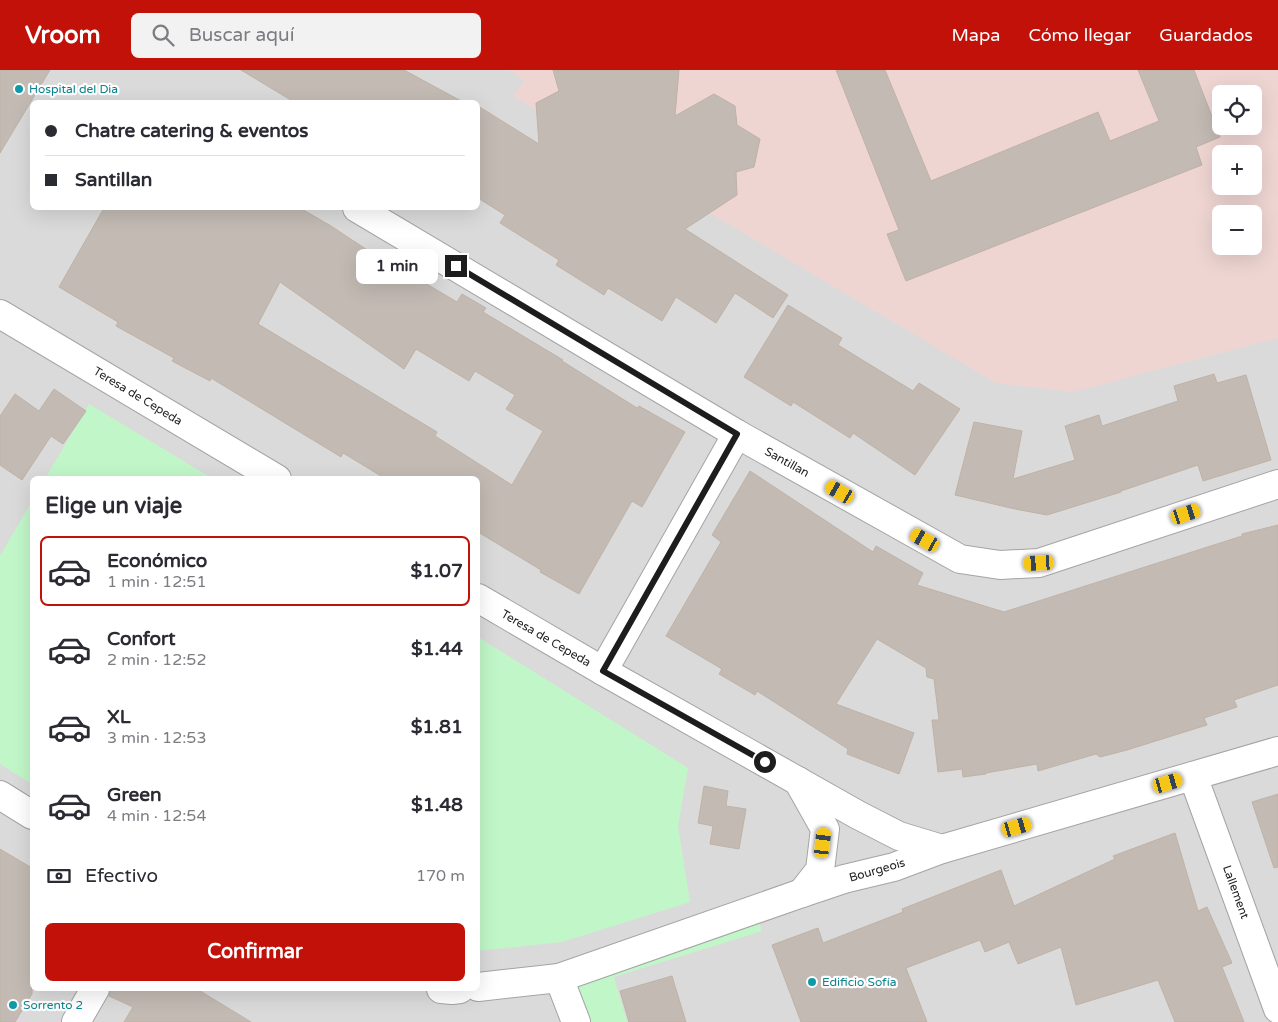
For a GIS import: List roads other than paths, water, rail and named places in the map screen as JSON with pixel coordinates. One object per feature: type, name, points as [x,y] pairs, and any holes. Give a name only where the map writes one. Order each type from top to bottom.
[{"type":"street","name":"Santillan","points":[[360,210],[737,434],[960,559],[1000,565],[1039,563],[1278,484]]},
{"type":"street","name":"Teresa de Cepeda","points":[[0,314],[271,476]]},
{"type":"street","points":[[603,671],[737,434]]},
{"type":"street","name":"Teresa de Cepeda","points":[[480,599],[603,671],[899,836],[942,849]]},
{"type":"street","name":"Bourgeois","points":[[480,987],[558,978],[844,879],[894,867],[942,849],[1278,750]]},
{"type":"street","name":"Lallement","points":[[1193,776],[1269,956],[1278,1009]]},
{"type":"street","points":[[798,781],[825,829],[820,870],[802,893]]},
{"type":"street","points":[[0,795],[30,814]]},
{"type":"street","points":[[558,978],[576,1022]]},
{"type":"street","points":[[76,1022],[94,991]]},
{"type":"place","name":"Hospital del Dia","points":[[19,89]]},
{"type":"place","name":"Edificio Sofía","points":[[812,982]]},
{"type":"place","name":"Sorrento 2","points":[[13,1005]]}]
